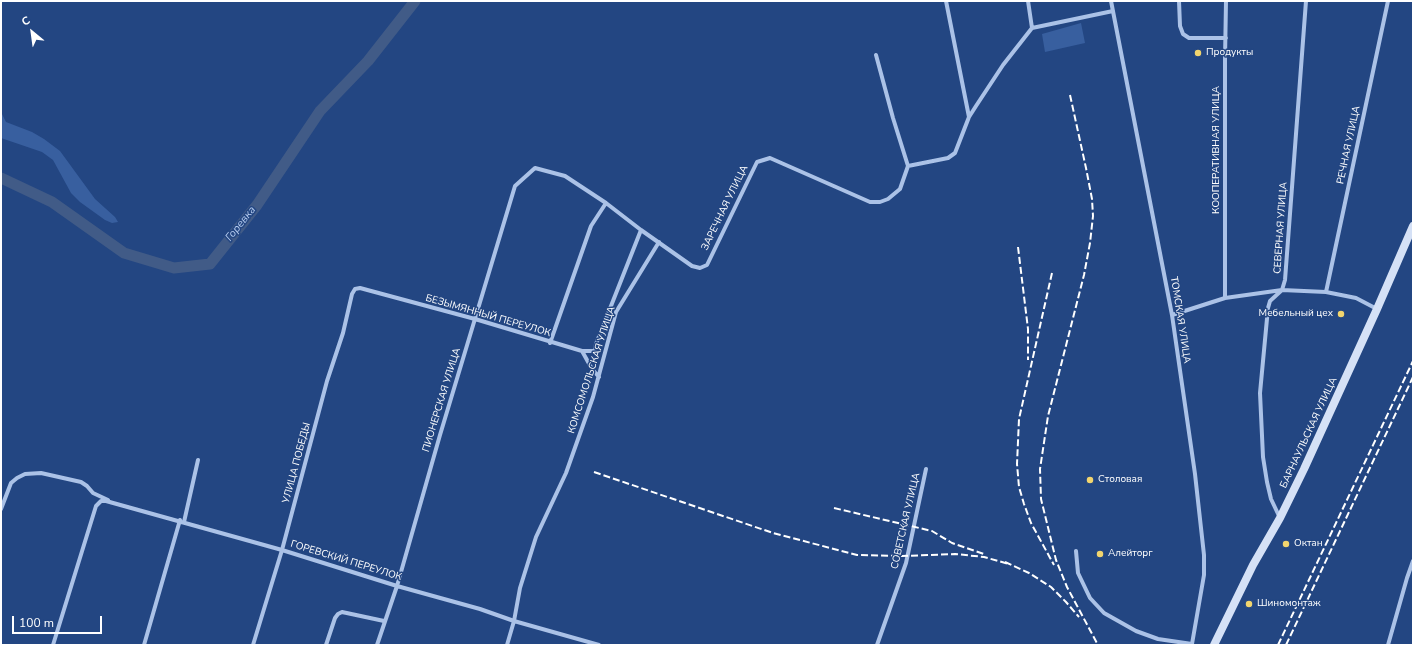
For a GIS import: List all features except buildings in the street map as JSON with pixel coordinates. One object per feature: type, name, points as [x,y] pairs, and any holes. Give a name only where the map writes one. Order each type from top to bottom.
[{"type":"street","points":[[946,1],[969,117]]},
{"type":"street","points":[[1028,1],[1032,28]]},
{"type":"street","name":"ТОМСКАЯ УЛИЦА","points":[[1111,1],[1172,315],[1194,466],[1204,555],[1200,598],[1192,644]]},
{"type":"street","points":[[1179,1],[1180,26],[1183,34],[1189,38],[1226,38]]},
{"type":"street","name":"КООПЕРАТИВНАЯ УЛИЦА","points":[[1225,298],[1226,1]]},
{"type":"street","name":"СЕВЕРНАЯ УЛИЦА","points":[[1282,290],[1285,280],[1306,1]]},
{"type":"street","name":"РЕЧНАЯ УЛИЦА","points":[[1326,292],[1388,1]]},
{"type":"street","points":[[876,55],[908,166],[948,158],[955,153],[969,117],[1004,65],[1032,28],[1113,11]]},
{"type":"street","name":"ЗАРЕЧНАЯ УЛИЦА","points":[[535,168],[565,176],[606,203],[692,266],[700,268],[706,265],[757,162],[770,158],[870,202],[880,202],[888,199],[900,189],[908,166]]},
{"type":"street","name":"ПИОНЕРСКАЯ УЛИЦА","points":[[377,645],[397,586],[440,435],[515,186],[535,168]]},
{"type":"street","points":[[550,343],[591,226],[606,203]]},
{"type":"street","name":"БАРНАУЛЬСКАЯ УЛИЦА","points":[[1214,645],[1253,565],[1280,518],[1377,309],[1413,226]]},
{"type":"street","points":[[599,377],[592,369],[582,351],[595,351],[596,344],[641,230]]},
{"type":"street","name":"КОМСОМОЛЬСКАЯ УЛИЦА","points":[[507,645],[514,621],[520,588],[536,536],[566,473],[594,397],[616,312],[659,242]]},
{"type":"street","name":"БЕЗЫМЯННЫЙ ПЕРЕУЛОК","points":[[360,288],[475,319],[550,343],[582,351]]},
{"type":"street","name":"УЛИЦА ПОБЕДЫ","points":[[253,645],[282,550],[327,381],[343,333],[352,294],[355,290],[360,288]]},
{"type":"street","points":[[1280,518],[1270,499],[1263,458],[1260,393],[1268,308],[1270,301],[1282,290]]},
{"type":"street","points":[[1172,315],[1225,298],[1282,290],[1326,292],[1356,298],[1377,309]]},
{"type":"street","points":[[144,645],[182,521],[198,460]]},
{"type":"street","name":"СОВЕТСКАЯ УЛИЦА","points":[[877,645],[906,563],[926,469]]},
{"type":"street","name":"ГОРЕВСКИЙ ПЕРЕУЛОК","points":[[1,509],[11,483],[25,474],[41,473],[81,482],[93,493],[111,501],[282,550],[397,586],[480,609],[588,644],[599,645]]},
{"type":"street","points":[[52,645],[96,506],[101,502],[111,501]]},
{"type":"street","points":[[1076,551],[1078,573],[1090,598],[1104,613],[1136,631],[1158,639],[1192,644]]},
{"type":"street","points":[[1388,645],[1413,561]]},
{"type":"street","points":[[326,645],[335,618],[342,612],[384,621]]},
{"type":"shaded area","points":[[1081,23],[1085,43],[1045,52],[1042,34]]},
{"type":"shaded area","points":[[1,112],[6,122],[32,132],[60,151],[95,199],[115,217],[118,222],[112,223],[105,220],[80,202],[71,193],[53,160],[42,152],[1,138]]},
{"type":"waterway","name":"Горевка","points":[[1,178],[52,202],[124,253],[174,268],[210,264],[257,205],[320,111],[368,61],[415,1]]},
{"type":"railway","points":[[1070,95],[1092,199],[1093,216],[1084,275],[1048,416],[1040,469],[1041,499],[1056,560],[1067,587],[1098,645]]},
{"type":"railway","points":[[1018,247],[1028,329],[1028,360]]},
{"type":"railway","points":[[1052,273],[1019,419],[1017,464],[1019,487],[1024,504],[1031,523],[1054,565]]},
{"type":"railway","points":[[1278,645],[1413,361]]},
{"type":"railway","points":[[1286,645],[1413,377]]},
{"type":"railway","points":[[594,472],[773,533],[857,555],[902,556],[955,554],[984,557],[1009,564]]},
{"type":"railway","points":[[834,508],[932,531],[952,543],[984,554]]},
{"type":"railway","points":[[1005,562],[1029,573],[1051,587],[1079,617]]},
{"type":"place","name":"Продукты","points":[[1198,53]]},
{"type":"place","name":"Мебельный цех","points":[[1341,314]]},
{"type":"place","name":"Столовая","points":[[1090,480]]},
{"type":"place","name":"Октан","points":[[1286,544]]},
{"type":"place","name":"Алейторг","points":[[1100,554]]},
{"type":"place","name":"Шиномонтаж","points":[[1249,604]]}]
